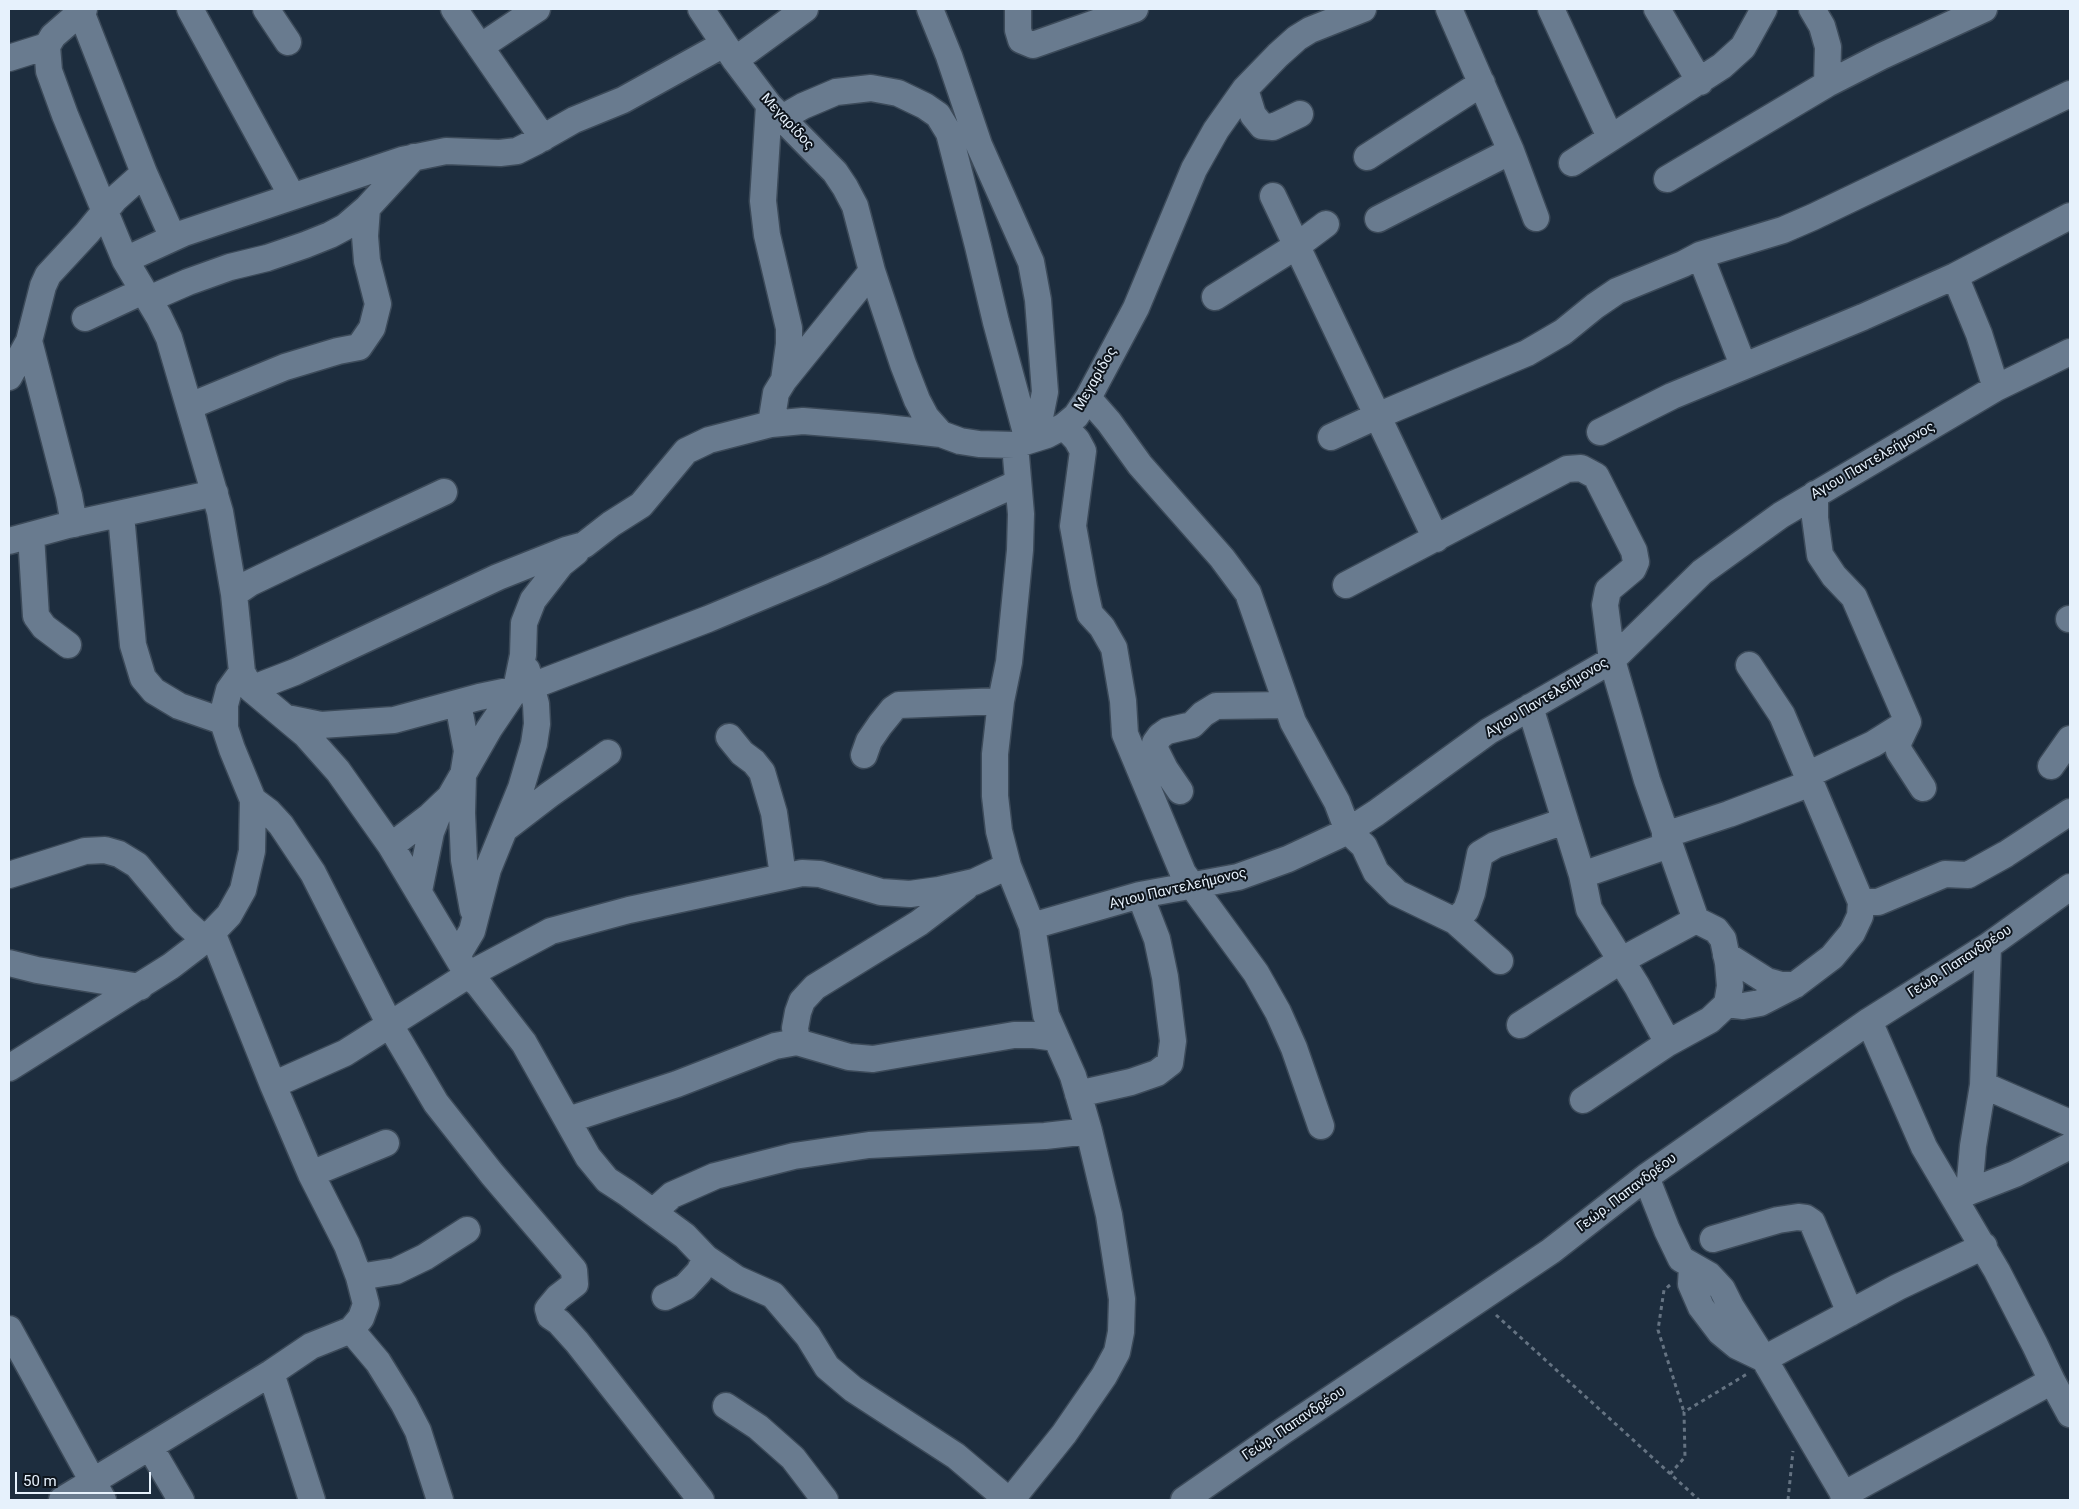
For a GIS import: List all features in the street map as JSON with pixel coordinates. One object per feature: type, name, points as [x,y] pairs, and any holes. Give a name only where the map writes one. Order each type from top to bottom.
[{"type":"street","points":[[190,9],[292,196]]},
{"type":"street","points":[[266,9],[288,42]]},
{"type":"street","points":[[454,9],[543,138]]},
{"type":"street","points":[[480,47],[537,9]]},
{"type":"street","name":"Μεγαρίδος","points":[[701,9],[729,52],[776,111],[835,172],[855,206],[872,271],[917,400],[926,417],[941,434],[979,444],[1021,443],[1047,435],[1064,426],[1076,416],[1088,398],[1136,308],[1194,169],[1216,130],[1245,89],[1297,38],[1310,30],[1351,12]]},
{"type":"street","points":[[125,260],[173,238],[292,196],[415,157],[446,151],[500,153],[518,150],[574,120],[729,52],[804,9]]},
{"type":"street","points":[[930,9],[949,56],[979,145],[1031,262],[1038,300],[1045,392],[1040,417],[1021,443]]},
{"type":"street","points":[[1018,9],[1018,30],[1021,40],[1033,45],[1135,9]]},
{"type":"street","points":[[1449,9],[1511,151],[1536,218]]},
{"type":"street","points":[[1551,9],[1610,137]]},
{"type":"street","points":[[1657,9],[1700,82]]},
{"type":"street","points":[[1572,163],[1722,66],[1743,47],[1764,9]]},
{"type":"street","points":[[1812,9],[1822,26],[1828,46],[1827,84]]},
{"type":"street","points":[[1666,179],[1827,84],[1882,56],[1984,9]]},
{"type":"street","points":[[173,238],[144,173],[82,10],[53,36],[47,46],[49,71],[65,116],[125,260],[169,338],[215,493],[226,542],[246,680],[306,735],[338,771],[391,846],[463,966],[524,1043],[588,1158],[607,1180],[685,1236],[706,1258],[737,1279],[773,1295],[808,1336],[827,1367],[853,1389],[956,1456],[1010,1500],[1064,1434],[1104,1376],[1116,1352],[1121,1332],[1122,1299],[1109,1215],[1090,1131],[1073,1076],[1046,1015],[1032,926],[1008,866],[999,831],[995,796],[995,754],[1001,701],[1009,662],[1020,550],[1021,514],[1018,483],[1021,443],[996,322],[949,133],[938,116],[925,106],[898,93],[871,88],[836,92],[803,106],[776,111],[763,201],[772,255],[789,328],[789,344],[784,380]]},
{"type":"street","points":[[9,58],[47,46]]},
{"type":"street","points":[[1368,158],[1482,83]]},
{"type":"street","points":[[1245,89],[1253,115],[1262,126],[1273,127],[1300,114]]},
{"type":"street","points":[[1331,437],[1527,353],[1563,332],[1595,306],[1617,292],[1700,255],[1783,230],[1813,217],[2070,94]]},
{"type":"street","points":[[1378,220],[1511,151]]},
{"type":"street","points":[[85,318],[230,267],[305,246],[346,227],[367,208],[415,157]]},
{"type":"street","points":[[9,377],[29,341],[43,286],[48,274],[115,199],[144,173]]},
{"type":"street","points":[[1273,196],[1298,245],[1436,539]]},
{"type":"street","points":[[190,406],[285,367],[338,351],[359,347],[372,328],[378,304],[366,261],[367,208]]},
{"type":"street","points":[[1600,432],[1672,396],[1743,365],[1863,317],[1955,276],[2070,216]]},
{"type":"street","points":[[1215,297],[1298,245],[1326,224]]},
{"type":"street","points":[[1700,255],[1743,365]]},
{"type":"street","points":[[771,424],[776,393],[784,380],[872,271]]},
{"type":"street","points":[[1955,276],[1979,334],[1996,388]]},
{"type":"street","points":[[29,341],[69,496],[74,524]]},
{"type":"street","name":"Αγιου Παντελεήμονος","points":[[1032,926],[1140,895],[1238,877],[1288,859],[1348,831],[1376,813],[1488,731],[1612,660],[1702,572],[1781,515],[1996,388],[2070,352]]},
{"type":"street","points":[[1088,398],[1109,422],[1140,465],[1222,558],[1248,593],[1293,722],[1337,802],[1348,831],[1364,846],[1376,872],[1397,893],[1455,921],[1500,961]]},
{"type":"street","points":[[463,966],[488,869],[521,788],[534,744],[537,724],[524,688],[524,624],[533,600],[561,564],[611,524],[641,505],[686,451],[709,440],[771,424],[803,422],[837,423],[941,434]]},
{"type":"street","points":[[1064,426],[1077,440],[1083,451],[1073,526],[1090,614],[1102,627],[1114,648],[1123,701],[1125,734],[1175,858],[1183,873],[1256,973],[1278,1012],[1294,1048],[1321,1126]]},
{"type":"street","points":[[1346,585],[1567,469],[1581,468],[1596,476],[1634,551],[1636,562],[1633,569],[1608,590],[1605,605],[1612,660],[1667,840],[1696,920],[1716,930],[1722,939],[1730,986],[1727,1004],[1710,1020],[1668,1043],[1583,1100]]},
{"type":"street","points":[[285,717],[321,725],[394,720],[524,688],[561,676],[752,600],[824,570],[1018,483]]},
{"type":"street","points":[[234,594],[250,583],[444,492]]},
{"type":"street","points":[[68,645],[44,627],[36,616],[20,538],[215,493]]},
{"type":"street","points":[[1815,494],[1815,518],[1820,554],[1834,576],[1854,597],[1908,722],[1898,743],[1899,751],[1922,788]]},
{"type":"street","points":[[121,515],[132,635],[143,678],[154,691],[179,706],[225,722]]},
{"type":"street","points":[[9,1068],[140,987],[208,936],[229,915],[243,890],[252,851],[253,800],[232,749],[225,722],[225,705],[229,690],[246,680],[295,672],[498,578],[566,550],[584,546]]},
{"type":"street","points":[[1727,1004],[1743,1006],[1760,1003],[1796,985],[1832,957],[1852,933],[1860,916],[1861,902],[1782,715],[1749,665]]},
{"type":"street","points":[[391,846],[441,807],[450,797],[489,729],[524,688]]},
{"type":"street","points":[[864,755],[869,741],[880,725],[893,709],[899,705],[1001,701]]},
{"type":"street","points":[[458,703],[467,751],[463,776],[464,860],[475,918]]},
{"type":"street","points":[[1180,791],[1165,769],[1156,751],[1155,743],[1160,736],[1167,731],[1192,725],[1203,714],[1216,706],[1286,705]]},
{"type":"street","points":[[1530,707],[1582,875],[1589,909],[1637,986],[1668,1043]]},
{"type":"street","points":[[1582,875],[1809,779],[1873,744],[1908,722]]},
{"type":"street","points":[[729,737],[742,753],[754,762],[762,772],[774,813],[782,876]]},
{"type":"street","points":[[2050,766],[2070,739]]},
{"type":"street","points":[[504,830],[608,753]]},
{"type":"street","points":[[253,800],[269,812],[281,826],[313,873],[390,1025],[424,1083],[450,1121],[492,1174],[574,1270],[575,1284],[548,1309],[550,1316],[559,1322],[577,1342],[701,1500]]},
{"type":"street","points":[[419,891],[431,832],[441,807]]},
{"type":"street","points":[[1861,902],[1878,902],[1944,874],[1968,875],[2006,854],[2070,812]]},
{"type":"street","points":[[1455,921],[1466,910],[1472,893],[1480,854],[1495,844],[1565,821]]},
{"type":"street","points":[[9,875],[85,851],[105,850],[119,854],[137,865],[184,921],[208,936],[311,1174],[347,1244],[366,1304],[361,1318],[351,1330],[311,1346],[271,1373],[150,1446],[98,1491],[62,1500]]},
{"type":"street","points":[[797,1042],[795,1028],[798,1012],[802,1000],[815,987],[919,923],[974,882],[1008,866]]},
{"type":"street","points":[[273,1085],[345,1053],[390,1025],[463,966],[551,931],[629,910],[802,873],[820,874],[881,892],[910,894],[974,882],[1001,887],[1018,893]]},
{"type":"street","name":"Γεώρ. Παπανδρέου","points":[[1184,1500],[1283,1430],[1551,1251],[1646,1177],[1869,1021],[1988,946],[2070,887]]},
{"type":"street","points":[[1078,1094],[1131,1082],[1157,1072],[1170,1063],[1173,1041],[1165,977],[1157,938],[1140,895]]},
{"type":"street","points":[[1520,1025],[1620,961],[1696,920]]},
{"type":"street","points":[[1961,1195],[1973,1146],[1983,1085],[1988,946]]},
{"type":"street","points":[[1726,955],[1767,981],[1796,985]]},
{"type":"street","points":[[9,963],[37,970],[140,987]]},
{"type":"street","points":[[1869,1021],[1900,1096],[1924,1147],[1961,1195],[1984,1246],[2070,1414]]},
{"type":"street","points":[[568,1120],[677,1084],[775,1046],[797,1042],[849,1057],[874,1059],[1014,1035],[1056,1038]]},
{"type":"street","points":[[1983,1085],[2070,1123]]},
{"type":"street","points":[[653,1212],[672,1195],[715,1176],[794,1156],[869,1145],[1044,1136],[1090,1131]]},
{"type":"street","points":[[311,1174],[386,1143]]},
{"type":"street","points":[[1961,1195],[2015,1174],[2070,1146]]},
{"type":"street","points":[[1646,1177],[1681,1259],[1709,1275],[1722,1289],[1731,1308],[1764,1359],[1845,1498],[2052,1381]]},
{"type":"street","points":[[1713,1239],[1778,1220],[1798,1217],[1806,1218],[1812,1222],[1850,1313]]},
{"type":"street","points":[[359,1277],[396,1271],[425,1257],[467,1230]]},
{"type":"street","points":[[1764,1359],[1898,1287],[1984,1246]]},
{"type":"street","points":[[665,1297],[685,1287],[699,1272],[706,1258]]},
{"type":"street","points":[[9,1329],[98,1491]]},
{"type":"street","points":[[351,1330],[378,1362],[404,1404],[418,1431],[440,1500]]},
{"type":"street","points":[[271,1373],[312,1500]]},
{"type":"street","points":[[726,1406],[758,1427],[793,1458],[825,1500]]},
{"type":"street","points":[[150,1446],[181,1500]]},
{"type":"path","points":[[1670,1474],[1685,1457],[1684,1412],[1658,1330],[1664,1290],[1692,1266]]},
{"type":"path","points":[[1479,1299],[1699,1500]]},
{"type":"path","points":[[1684,1412],[1741,1379],[1764,1359]]},
{"type":"path","points":[[1788,1500],[1795,1433],[1804,1428]]}]
